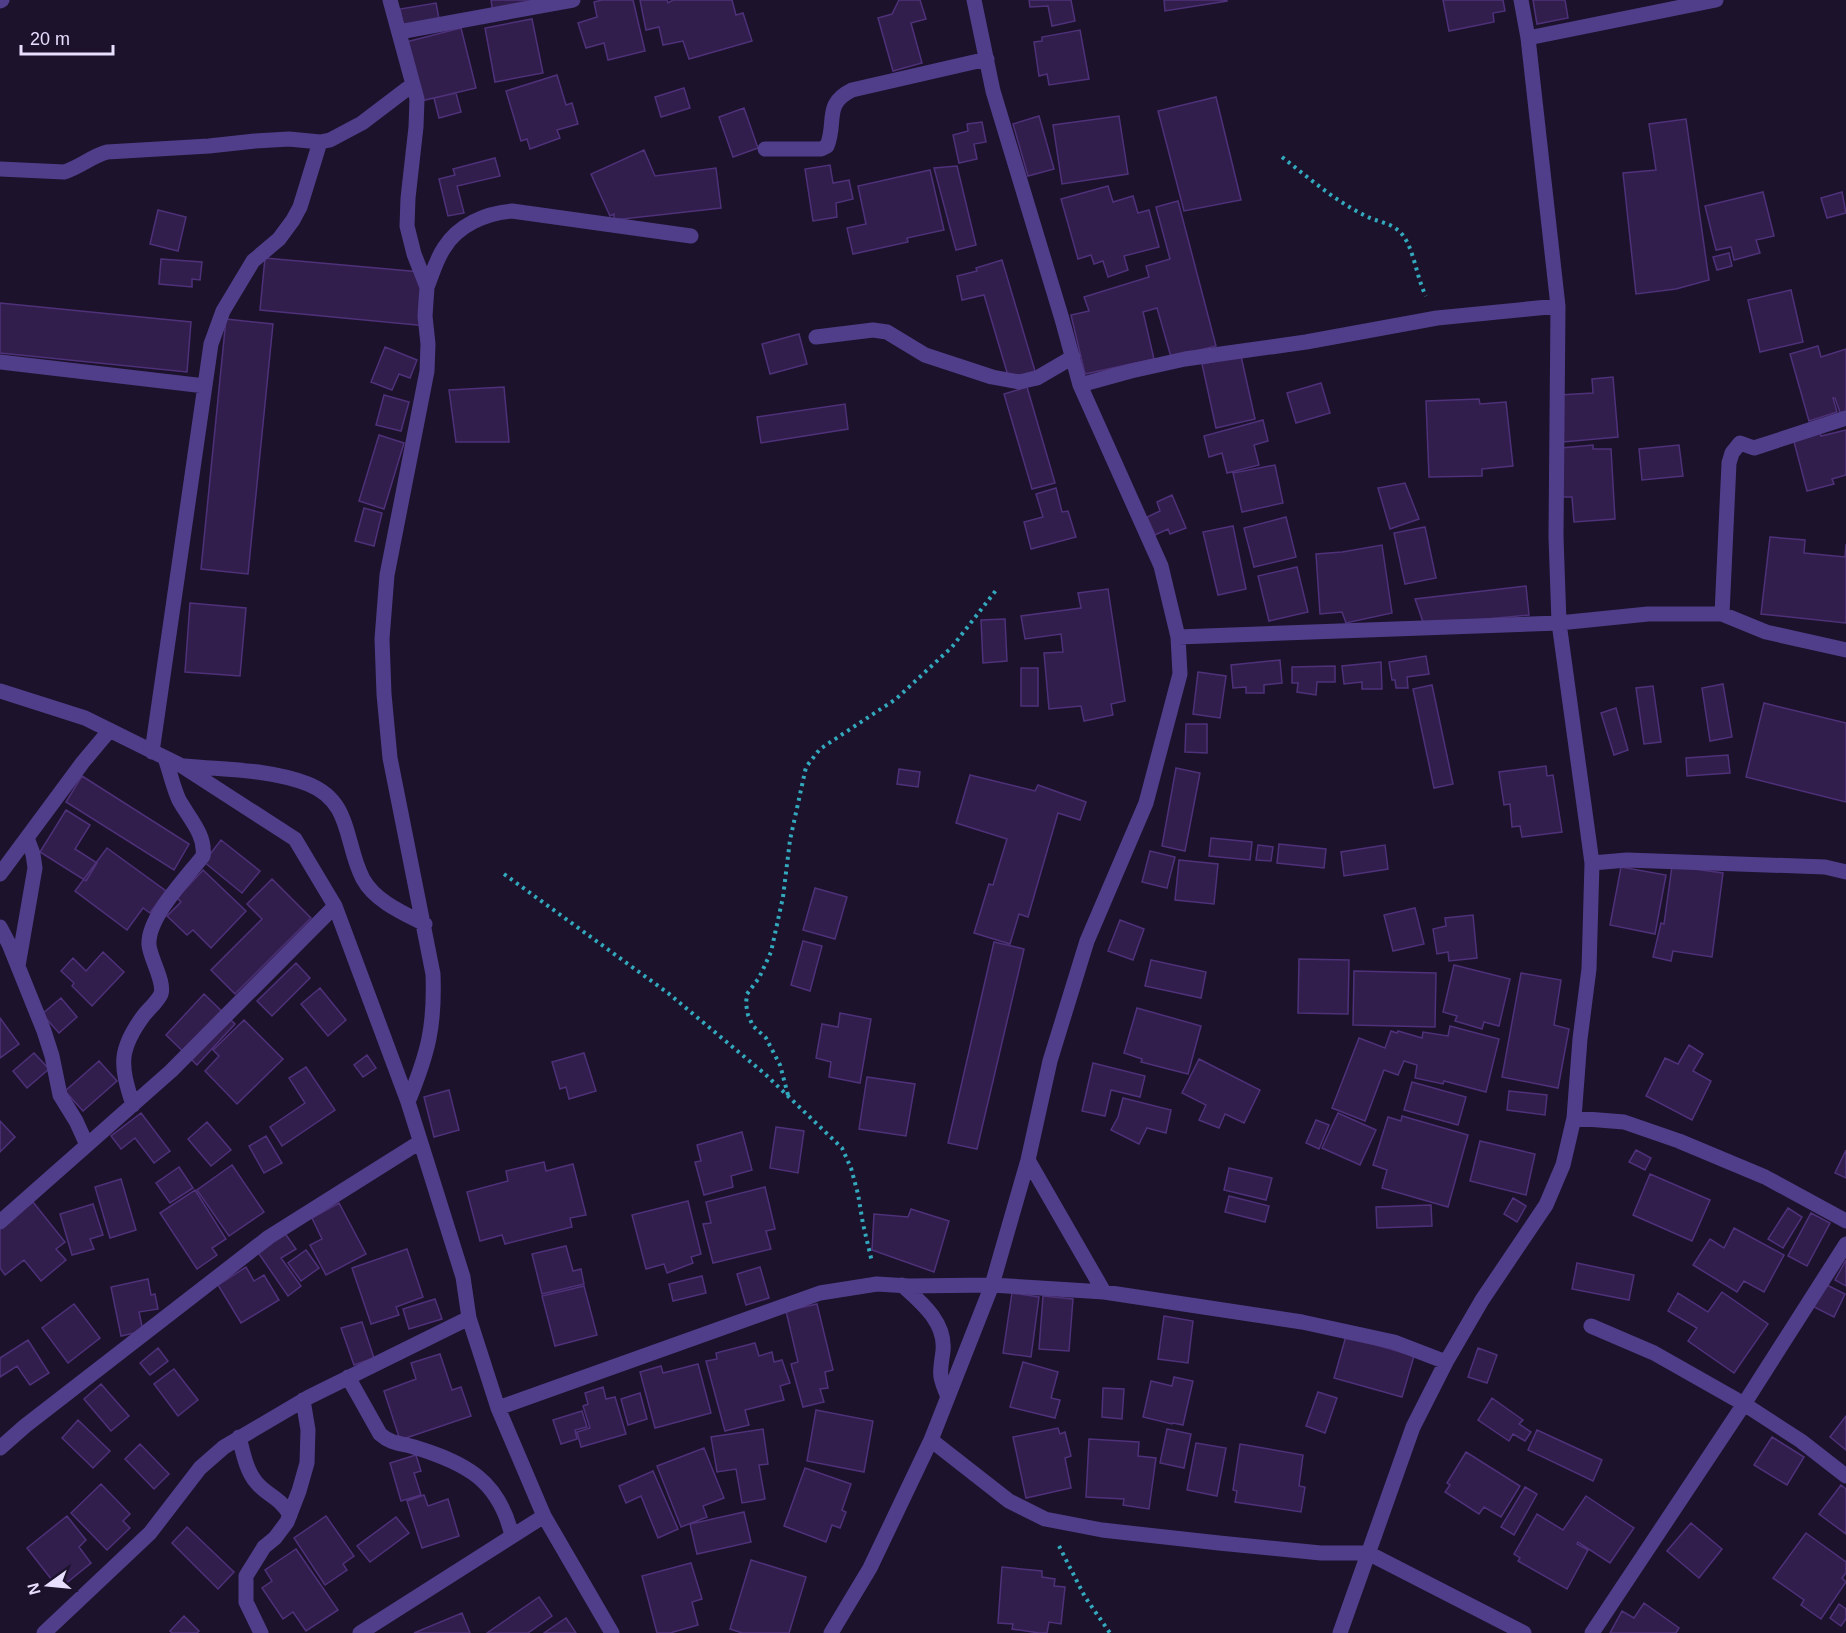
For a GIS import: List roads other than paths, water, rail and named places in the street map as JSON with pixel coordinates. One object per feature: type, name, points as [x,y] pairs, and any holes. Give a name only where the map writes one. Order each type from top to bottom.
[{"type":"street","points":[[390,0],[417,99],[407,226],[414,254],[427,287]]},
{"type":"street","points":[[399,32],[573,0]]},
{"type":"street","points":[[831,1633],[870,1568],[932,1440],[992,1284],[1028,1160],[1050,1061],[1087,941],[1146,803],[1180,674],[1178,637],[1161,566],[1080,385],[993,91],[974,0]]},
{"type":"street","points":[[1340,1633],[1413,1427],[1446,1362],[1482,1300],[1545,1205],[1563,1165],[1574,1118],[1580,1040],[1589,969],[1592,863],[1559,623],[1556,537],[1558,306],[1528,38],[1521,0]]},
{"type":"street","points":[[1528,38],[1716,0]]},
{"type":"street","points":[[765,149],[821,149],[827,146],[834,105],[842,94],[987,59]]},
{"type":"street","points":[[0,170],[64,172],[75,169],[97,154],[107,152],[289,139],[320,142],[330,140],[362,123],[412,85]]},
{"type":"street","points":[[133,1105],[123,1072],[124,1051],[129,1036],[161,993],[161,984],[149,947],[149,935],[158,916],[202,856],[204,846],[159,755],[211,344],[223,311],[253,261],[279,239],[293,220],[308,187],[320,142]]},
{"type":"street","points":[[408,1102],[432,1033],[433,974],[425,924],[390,758],[381,639],[387,575],[427,371],[429,344],[425,316],[427,287],[444,247],[462,229],[483,216],[498,212],[512,211],[691,236]]},
{"type":"street","points":[[1080,385],[1185,359],[1306,342],[1437,318],[1558,306]]},
{"type":"street","points":[[816,337],[880,330],[895,336],[925,355],[992,377],[1019,382],[1036,378],[1073,357]]},
{"type":"street","points":[[0,362],[205,386]]},
{"type":"street","points":[[1722,614],[1732,453],[1740,443],[1754,448],[1846,418]]},
{"type":"street","points":[[1178,637],[1559,623],[1648,614],[1722,614],[1766,632],[1846,650]]},
{"type":"street","points":[[0,691],[85,718],[182,766],[295,840],[335,906],[408,1102],[463,1277],[469,1318],[498,1408],[544,1516],[612,1633]]},
{"type":"street","points":[[0,874],[83,762],[109,731]]},
{"type":"street","points":[[182,766],[279,775],[309,784],[326,794],[339,807],[364,881],[385,902],[425,924]]},
{"type":"street","points":[[18,969],[35,868],[27,838]]},
{"type":"street","points":[[1592,863],[1627,860],[1825,867],[1846,872]]},
{"type":"street","points":[[0,1222],[171,1071],[335,906]]},
{"type":"street","points":[[0,927],[9,944],[49,1048],[60,1095],[87,1145]]},
{"type":"street","points":[[1574,1118],[1624,1122],[1679,1141],[1765,1177],[1846,1221]]},
{"type":"street","points":[[0,1448],[34,1419],[269,1237],[420,1142]]},
{"type":"street","points":[[1028,1160],[1104,1292]]},
{"type":"street","points":[[1592,1633],[1744,1404],[1846,1244]]},
{"type":"street","points":[[498,1408],[820,1293],[877,1284],[902,1286],[992,1284],[1104,1292],[1302,1322],[1394,1342],[1446,1362]]},
{"type":"street","points":[[902,1286],[927,1307],[938,1325],[943,1351],[939,1373],[948,1397]]},
{"type":"street","points":[[44,1633],[150,1533],[200,1468],[224,1447],[303,1400],[469,1318]]},
{"type":"street","points":[[1591,1326],[1654,1353],[1744,1404],[1801,1441],[1846,1476]]},
{"type":"street","points":[[348,1377],[380,1434],[387,1440],[432,1453],[462,1466],[492,1489],[502,1505],[512,1536]]},
{"type":"street","points":[[261,1633],[246,1602],[246,1576],[264,1547],[287,1522],[307,1463],[308,1430],[303,1400]]},
{"type":"street","points":[[239,1437],[245,1460],[255,1481],[276,1497],[290,1515]]},
{"type":"street","points":[[932,1440],[1009,1501],[1045,1519],[1102,1530],[1219,1543],[1321,1553],[1368,1553],[1524,1633]]},
{"type":"street","points":[[360,1633],[544,1516]]}]
